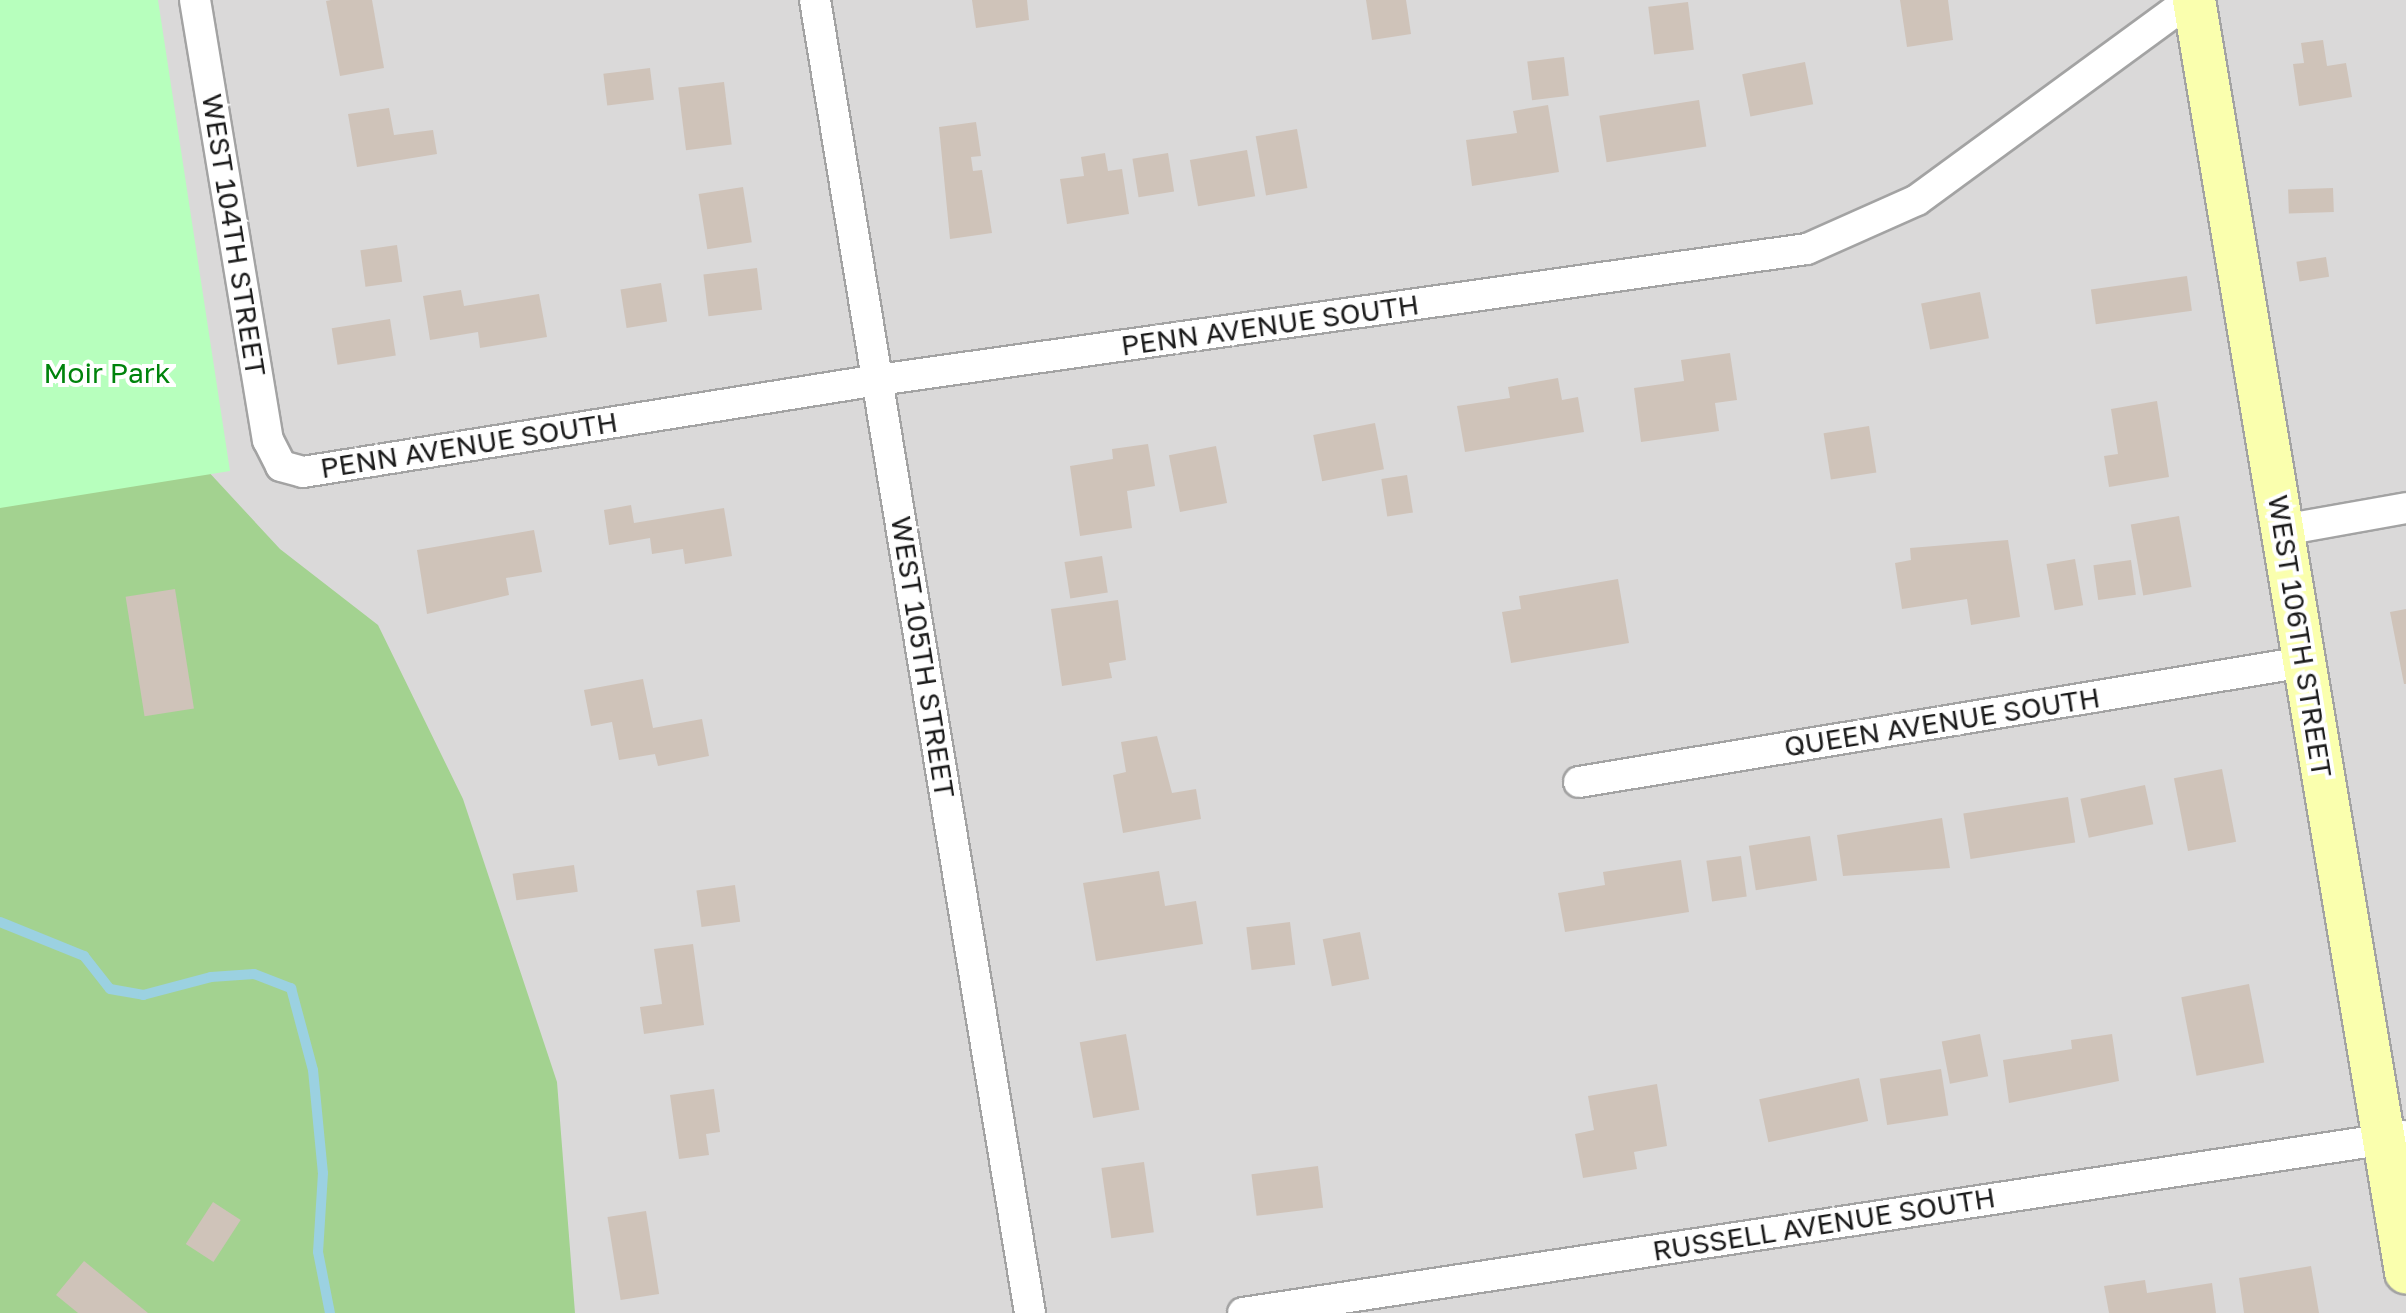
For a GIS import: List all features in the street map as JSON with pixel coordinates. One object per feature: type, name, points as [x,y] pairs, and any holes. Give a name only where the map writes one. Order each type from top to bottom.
[{"type":"street","name":"WEST 104TH STREET","points":[[196,0],[268,440],[281,466]]},
{"type":"street","name":"WEST 105TH STREET","points":[[816,0],[1030,1313]]},
{"type":"street","name":"PENN AVENUE SOUTH","points":[[281,466],[303,472],[878,380],[1807,249],[1917,200],[2192,0]]},
{"type":"street","name":"WEST 106TH STREET","points":[[2192,0],[2304,662],[2395,1138],[2406,1272]]},
{"type":"street","points":[[2283,530],[2406,508]]},
{"type":"street","name":"QUEEN AVENUE SOUTH","points":[[1579,782],[2304,662]]},
{"type":"street","name":"RUSSELL AVENUE SOUTH","points":[[1243,1313],[2395,1138]]},
{"type":"shaded area","points":[[0,0],[2406,0],[2406,1313],[0,1313]]},
{"type":"green space","points":[[0,0],[181,442],[280,549],[378,625],[463,799],[557,1082],[575,1313],[0,1313]]},
{"type":"green space","name":"Moir Park","points":[[0,0],[158,0],[230,471],[0,508]]},
{"type":"building","points":[[372,0],[384,68],[340,76],[326,1]]},
{"type":"building","points":[[972,0],[1027,0],[1029,20],[976,28]]},
{"type":"building","points":[[1366,0],[1406,0],[1411,34],[1372,40]]},
{"type":"building","points":[[1900,0],[1948,0],[1953,40],[1907,47]]},
{"type":"building","points":[[1688,2],[1694,50],[1654,55],[1648,7]]},
{"type":"building","points":[[2323,40],[2327,66],[2346,63],[2352,97],[2299,106],[2293,64],[2304,63],[2301,43]]},
{"type":"building","points":[[1564,57],[1569,96],[1532,100],[1527,62]]},
{"type":"building","points":[[1805,62],[1813,104],[1750,116],[1742,74]]},
{"type":"building","points":[[650,68],[654,100],[607,105],[603,74]]},
{"type":"building","points":[[724,82],[732,145],[686,150],[678,88]]},
{"type":"building","points":[[1699,100],[1706,146],[1607,162],[1599,116]]},
{"type":"building","points":[[1548,105],[1559,172],[1472,186],[1466,140],[1517,133],[1513,111]]},
{"type":"building","points":[[389,108],[394,135],[433,130],[437,154],[357,167],[348,114]]},
{"type":"building","points":[[976,122],[981,156],[971,157],[973,171],[982,170],[992,233],[950,239],[939,127]]},
{"type":"building","points":[[1297,129],[1307,188],[1266,195],[1256,136]]},
{"type":"building","points":[[1247,150],[1255,196],[1198,206],[1190,160]]},
{"type":"building","points":[[1105,153],[1108,171],[1122,169],[1129,214],[1067,224],[1060,179],[1084,176],[1081,157]]},
{"type":"building","points":[[1168,153],[1174,192],[1139,197],[1132,159]]},
{"type":"building","points":[[743,187],[752,242],[707,249],[699,194]]},
{"type":"building","points":[[2333,188],[2334,212],[2289,214],[2288,190]]},
{"type":"building","points":[[397,245],[402,282],[366,287],[360,250]]},
{"type":"building","points":[[2326,257],[2329,277],[2299,281],[2296,262]]},
{"type":"building","points":[[757,268],[762,310],[709,316],[703,275]]},
{"type":"building","points":[[2187,276],[2192,311],[2096,324],[2091,289]]},
{"type":"building","points":[[661,283],[667,322],[627,328],[621,289]]},
{"type":"building","points":[[461,290],[464,306],[539,294],[547,337],[480,348],[478,332],[430,340],[423,296]]},
{"type":"building","points":[[1980,292],[1989,338],[1930,350],[1921,303]]},
{"type":"building","points":[[390,319],[396,356],[338,365],[332,328]]},
{"type":"building","points":[[1730,353],[1737,400],[1715,403],[1719,431],[1641,442],[1634,388],[1684,381],[1681,360]]},
{"type":"building","points":[[1558,378],[1562,400],[1578,397],[1584,432],[1465,452],[1457,406],[1510,398],[1508,387]]},
{"type":"building","points":[[2157,401],[2169,477],[2109,487],[2104,456],[2118,454],[2111,409]]},
{"type":"building","points":[[1375,423],[1384,469],[1322,481],[1313,435]]},
{"type":"building","points":[[1869,426],[1876,472],[1831,480],[1824,433]]},
{"type":"building","points":[[1148,444],[1155,486],[1127,491],[1132,528],[1080,536],[1070,466],[1113,459],[1112,449]]},
{"type":"building","points":[[1216,446],[1227,503],[1180,512],[1169,455]]},
{"type":"building","points":[[1407,475],[1413,513],[1387,517],[1381,479]]},
{"type":"building","points":[[631,505],[634,523],[724,508],[732,556],[685,564],[683,549],[652,554],[650,538],[609,545],[604,510]]},
{"type":"building","points":[[2179,516],[2192,587],[2143,595],[2131,525]]},
{"type":"building","points":[[534,530],[542,572],[506,578],[509,595],[427,614],[417,550]]},
{"type":"building","points":[[2008,540],[2020,617],[1971,625],[1967,599],[1902,609],[1895,563],[1911,560],[1910,548]]},
{"type":"building","points":[[1102,556],[1108,593],[1070,598],[1064,562]]},
{"type":"building","points":[[2075,559],[2083,605],[2055,610],[2046,564]]},
{"type":"building","points":[[2131,560],[2136,595],[2098,600],[2093,565]]},
{"type":"building","points":[[1618,579],[1629,643],[1511,663],[1502,612],[1521,609],[1519,596]]},
{"type":"building","points":[[175,589],[194,709],[145,716],[126,597]]},
{"type":"building","points":[[1118,600],[1126,660],[1109,663],[1112,678],[1062,686],[1051,609]]},
{"type":"building","points":[[2406,609],[2406,684],[2404,684],[2390,612]]},
{"type":"building","points":[[643,679],[653,728],[702,719],[709,756],[658,766],[655,754],[619,760],[612,722],[591,726],[584,690]]},
{"type":"building","points":[[1157,736],[1172,793],[1196,789],[1201,819],[1123,833],[1113,775],[1126,772],[1121,742]]},
{"type":"building","points":[[2222,769],[2236,842],[2188,851],[2174,778]]},
{"type":"building","points":[[2145,785],[2153,824],[2089,838],[2080,799]]},
{"type":"building","points":[[2068,797],[2075,842],[1971,859],[1963,814]]},
{"type":"building","points":[[1942,818],[1950,868],[1843,876],[1837,835]]},
{"type":"building","points":[[1810,836],[1817,880],[1756,890],[1749,846]]},
{"type":"building","points":[[1741,856],[1747,897],[1712,901],[1706,861]]},
{"type":"building","points":[[1681,860],[1689,912],[1565,932],[1558,893],[1605,885],[1603,872]]},
{"type":"building","points":[[574,865],[578,892],[516,900],[513,874]]},
{"type":"building","points":[[1159,871],[1165,906],[1196,901],[1203,944],[1096,961],[1083,883]]},
{"type":"building","points":[[735,885],[740,922],[702,927],[696,890]]},
{"type":"building","points":[[1290,922],[1295,965],[1252,970],[1246,927]]},
{"type":"building","points":[[1360,932],[1369,979],[1332,986],[1323,939]]},
{"type":"building","points":[[693,944],[704,1025],[644,1034],[640,1007],[662,1004],[654,949]]},
{"type":"building","points":[[2249,984],[2264,1063],[2197,1076],[2181,997]]},
{"type":"building","points":[[1126,1034],[1139,1110],[1093,1118],[1080,1042]]},
{"type":"building","points":[[1980,1034],[1988,1076],[1950,1084],[1942,1041]]},
{"type":"building","points":[[2112,1034],[2119,1081],[2009,1103],[2003,1060],[2072,1049],[2071,1040]]},
{"type":"building","points":[[1941,1069],[1948,1115],[1887,1125],[1880,1079]]},
{"type":"building","points":[[1859,1078],[1868,1121],[1768,1142],[1759,1099]]},
{"type":"building","points":[[1657,1084],[1667,1146],[1634,1152],[1637,1169],[1583,1178],[1575,1134],[1594,1130],[1588,1096]]},
{"type":"building","points":[[714,1089],[720,1132],[706,1134],[709,1155],[679,1159],[670,1095]]},
{"type":"building","points":[[1144,1162],[1154,1232],[1111,1238],[1101,1168]]},
{"type":"building","points":[[1318,1166],[1323,1208],[1257,1216],[1251,1174]]},
{"type":"building","points":[[213,1202],[241,1220],[213,1262],[186,1244]]},
{"type":"building","points":[[646,1211],[659,1294],[621,1300],[607,1217]]},
{"type":"building","points":[[84,1261],[148,1313],[78,1313],[56,1295]]},
{"type":"building","points":[[2311,1266],[2319,1313],[2244,1313],[2239,1278]]},
{"type":"building","points":[[2145,1280],[2147,1293],[2212,1283],[2216,1313],[2109,1313],[2104,1286]]},
{"type":"waterway","points":[[0,922],[84,956],[110,989],[143,995],[211,977],[254,974],[291,988],[313,1070],[323,1173],[318,1252],[330,1313]]}]
